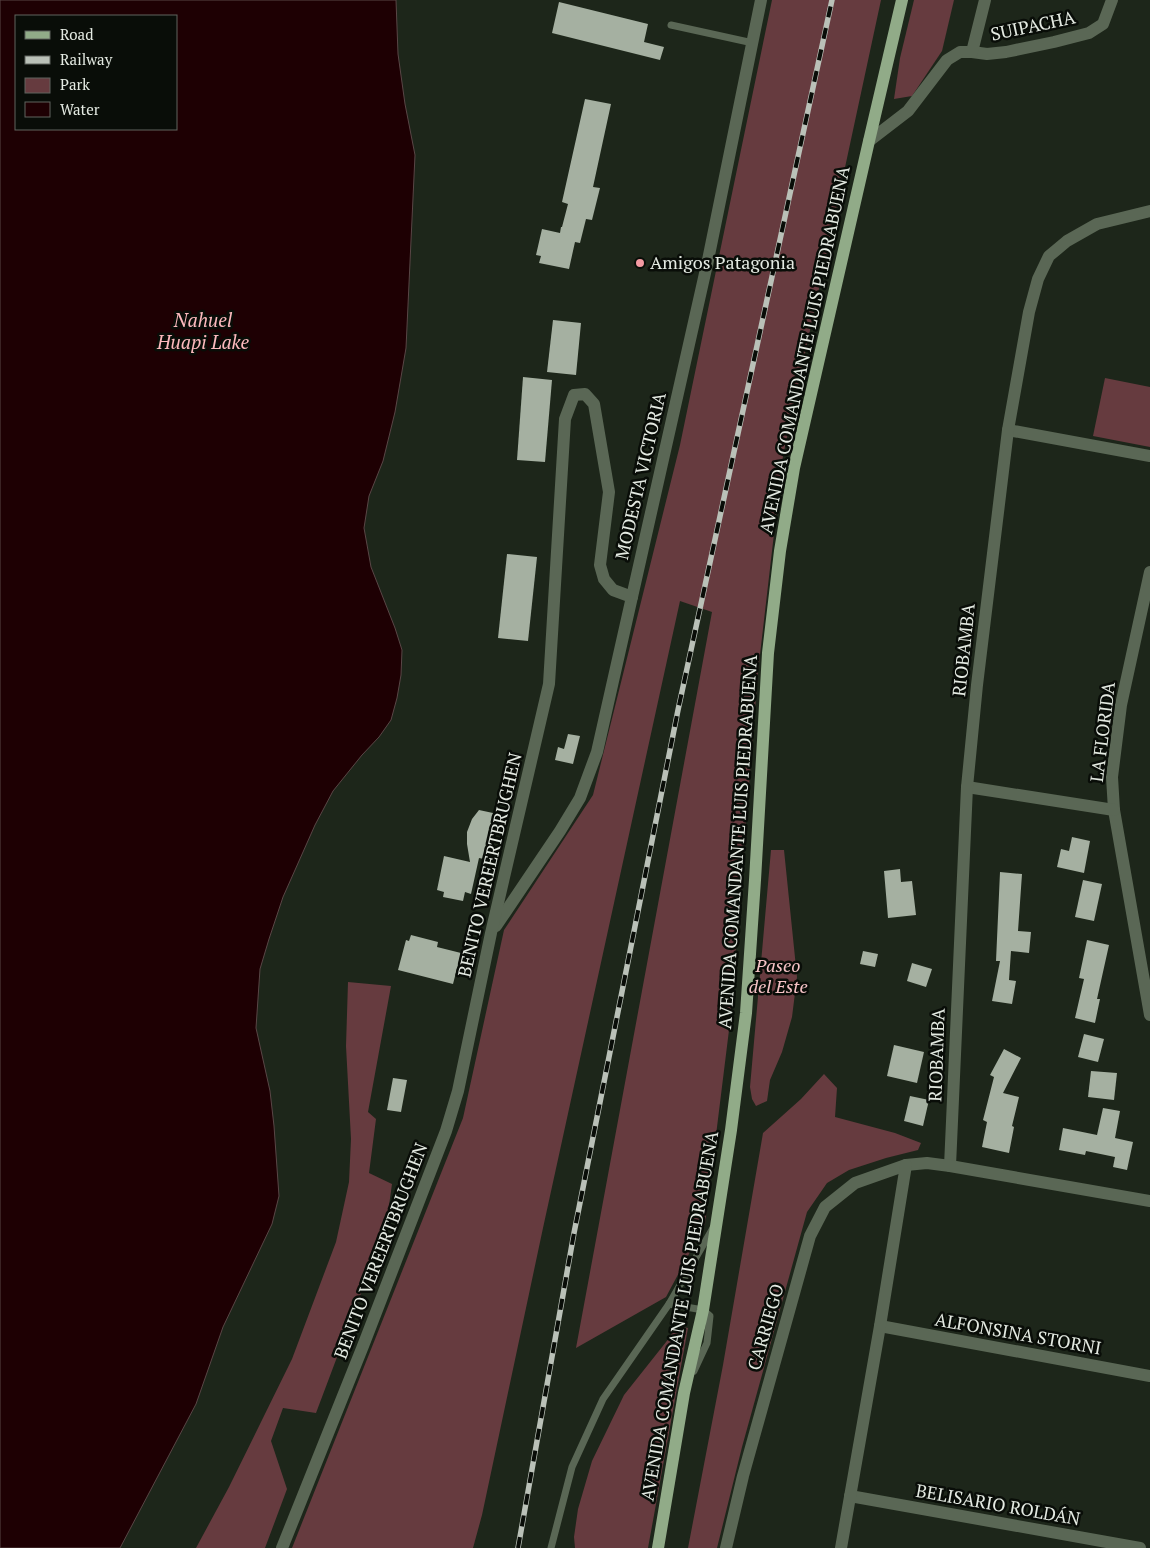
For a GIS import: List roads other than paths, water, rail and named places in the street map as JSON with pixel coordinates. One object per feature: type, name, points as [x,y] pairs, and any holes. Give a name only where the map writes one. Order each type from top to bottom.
[{"type":"main road","name":"AVENIDA COMANDANTE LUIS PIEDRABUENA","points":[[658,1548],[684,1393],[703,1310],[731,1130],[746,1013],[768,653],[780,551],[794,468],[902,0]]},
{"type":"street","name":"MODESTA VICTORIA","points":[[491,933],[580,798],[597,752],[708,260],[761,0]]},
{"type":"street","points":[[869,140],[908,112],[947,60],[960,52],[972,52],[985,0]]},
{"type":"street","name":"SUIPACHA","points":[[972,52],[988,54],[1006,52],[1089,33],[1103,24],[1112,0]]},
{"type":"street","name":"RIOBAMBA","points":[[950,1166],[967,788],[1008,430],[1029,312],[1038,278],[1049,256],[1067,241],[1097,224],[1130,214],[1150,211]]},
{"type":"street","name":"BENITO VEREERTBRUGHEN","points":[[282,1548],[446,1131],[458,1091],[491,933],[549,684],[565,419],[574,395],[586,394],[594,404],[609,492],[600,565],[604,579],[613,590],[632,597]]},
{"type":"street","points":[[1008,430],[1150,456]]},
{"type":"street","name":"LA FLORIDA","points":[[1150,572],[1121,705],[1112,777],[1114,810],[1150,1015]]},
{"type":"street","points":[[967,788],[1114,810]]},
{"type":"street","name":"CARRIEGO","points":[[726,1548],[743,1476],[810,1236],[824,1207],[855,1183],[906,1165],[927,1163],[1150,1202]]},
{"type":"street","points":[[842,1548],[906,1165]]},
{"type":"street","name":"ALFONSINA STORNI","points":[[880,1326],[1150,1376]]},
{"type":"street","name":"BELISARIO ROLDÁN","points":[[850,1496],[1140,1548]]},
{"type":"lane","points":[[671,25],[752,43]]},
{"type":"lane","points":[[551,1548],[572,1467],[603,1399],[669,1304],[716,1221]]},
{"type":"lane","points":[[669,1304],[703,1310]]},
{"type":"water","name":"Nahuel Huapi Lake","points":[[0,0],[396,0],[398,54],[415,155],[406,348],[395,412],[383,461],[369,496],[364,528],[371,567],[402,650],[401,675],[397,698],[391,720],[333,791],[315,825],[283,897],[269,939],[260,969],[256,1028],[270,1091],[279,1196],[272,1224],[223,1327],[196,1404],[120,1548],[0,1548]]},
{"type":"railway","points":[[518,1548],[574,1233],[678,710],[832,0]]},
{"type":"place","name":"Amigos Patagonia","points":[[640,263]]},
{"type":"park label","name":"Paseo del Este","points":[[778,976]]}]
